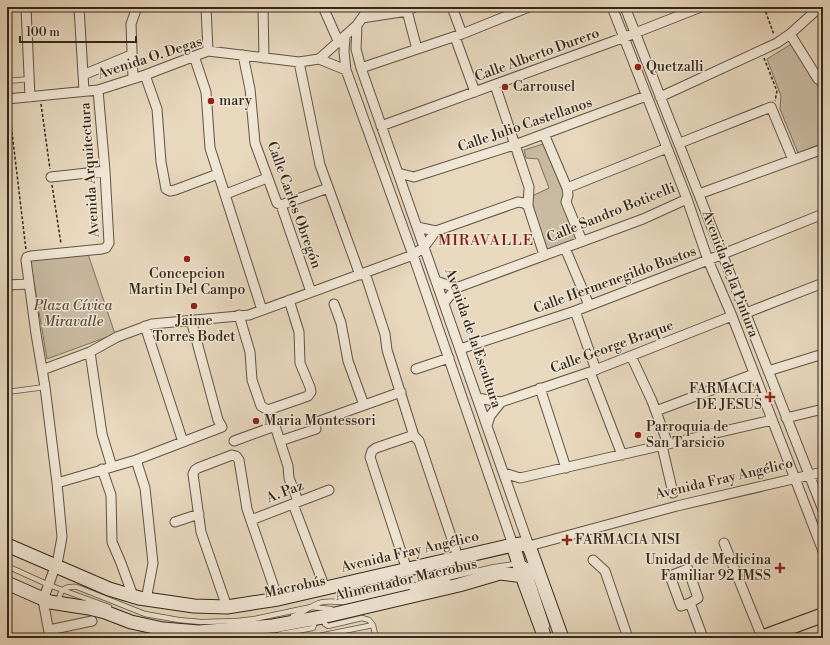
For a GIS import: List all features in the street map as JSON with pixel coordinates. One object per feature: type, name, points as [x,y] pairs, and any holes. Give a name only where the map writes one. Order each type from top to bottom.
[{"type":"main road","points":[[761,638],[823,615]]},
{"type":"street","points":[[26,7],[30,97]]},
{"type":"street","points":[[79,7],[84,91]]},
{"type":"street","points":[[133,78],[130,24],[137,7]]},
{"type":"street","points":[[206,7],[208,51]]},
{"type":"street","points":[[263,7],[264,58]]},
{"type":"street","points":[[323,7],[342,40]]},
{"type":"street","points":[[346,70],[319,59],[342,40],[359,22],[370,7]]},
{"type":"street","points":[[452,7],[458,35],[475,92]]},
{"type":"street","points":[[361,68],[458,35],[529,7]]},
{"type":"street","name":"Avenida de la Pintura","points":[[612,7],[708,260],[732,316],[823,551]]},
{"type":"street","name":"Avenida de la Pintura","points":[[625,7],[823,510]]},
{"type":"street","name":"Calle Alberto Durero","points":[[381,126],[625,38],[636,32],[701,7]]},
{"type":"street","points":[[660,97],[777,42],[790,34],[820,7]]},
{"type":"street","points":[[359,22],[410,9],[417,48]]},
{"type":"street","name":"Avenida de la Escultura","points":[[359,22],[356,49],[361,68],[504,473],[510,492],[525,562]]},
{"type":"street","points":[[790,34],[818,79],[823,81]]},
{"type":"street","name":"Avenida de la Escultura","points":[[342,40],[346,70],[449,358],[552,634]]},
{"type":"street","name":"Avenida O. Degas","points":[[7,99],[98,90],[145,75],[208,51],[299,62],[319,59]]},
{"type":"street","points":[[83,75],[131,55]]},
{"type":"street","name":"Calle Carlos Obregón","points":[[243,55],[250,89],[255,143],[277,203],[281,205],[311,292]]},
{"type":"street","points":[[194,56],[206,92],[210,148],[262,310]]},
{"type":"street","points":[[299,62],[320,165],[386,334],[387,350],[414,436],[418,441],[458,557]]},
{"type":"street","points":[[145,75],[157,109],[161,162],[166,188],[170,191],[175,190],[218,174]]},
{"type":"street","points":[[495,86],[529,187],[526,204],[544,255]]},
{"type":"street","name":"Avenida Arquitectura","points":[[27,257],[102,250],[106,248],[109,243],[98,90]]},
{"type":"street","name":"Calle Julio Castellanos","points":[[414,177],[515,145],[646,96]]},
{"type":"street","points":[[680,144],[771,107],[793,160]]},
{"type":"street","points":[[544,134],[567,188],[568,195],[566,202],[582,241]]},
{"type":"street","points":[[567,188],[666,148]]},
{"type":"street","points":[[699,194],[823,149]]},
{"type":"street","points":[[51,177],[105,171]]},
{"type":"street","points":[[398,173],[414,177],[405,194]]},
{"type":"street","points":[[226,194],[267,178]]},
{"type":"street","points":[[281,205],[328,188]]},
{"type":"street","name":"Calle Sandro Boticelli","points":[[456,288],[643,219],[686,199]]},
{"type":"street","points":[[417,227],[436,231],[518,202],[526,204]]},
{"type":"street","name":"Calle Hermenegildo Bustos","points":[[460,349],[575,311],[823,214]]},
{"type":"street","points":[[42,370],[90,352],[117,337],[145,326],[164,322],[239,316],[262,310],[413,255],[424,247],[436,231]]},
{"type":"street","points":[[565,248],[588,305]]},
{"type":"street","points":[[27,257],[26,260],[36,334],[45,387],[62,537],[60,554],[43,600],[49,634],[92,621]]},
{"type":"street","points":[[436,281],[456,288],[444,304]]},
{"type":"street","points":[[746,313],[823,283]]},
{"type":"street","points":[[7,285],[30,284]]},
{"type":"street","points":[[239,316],[250,352],[252,380],[261,406],[268,410],[308,396],[311,392],[300,363],[299,332],[289,300]]},
{"type":"street","points":[[334,304],[341,323],[348,361],[364,405]]},
{"type":"street","points":[[575,311],[593,371],[622,455]]},
{"type":"street","name":"Calle George Braque","points":[[477,398],[501,402],[593,371],[732,316]]},
{"type":"street","points":[[57,483],[136,460],[222,427],[218,420],[191,320]]},
{"type":"street","points":[[145,326],[183,442]]},
{"type":"street","points":[[90,352],[102,434],[112,467]]},
{"type":"street","points":[[768,370],[823,354]]},
{"type":"street","points":[[631,356],[656,411],[665,445],[673,493]]},
{"type":"street","points":[[416,369],[449,358]]},
{"type":"street","points":[[656,411],[754,374]]},
{"type":"street","points":[[540,388],[566,468]]},
{"type":"street","points":[[280,441],[316,429],[314,423],[401,392]]},
{"type":"street","points":[[487,426],[494,409],[501,402]]},
{"type":"street","points":[[786,418],[823,409]]},
{"type":"street","points":[[504,473],[520,478],[772,420]]},
{"type":"street","points":[[234,441],[275,426],[288,466],[289,478],[296,503],[324,588]]},
{"type":"street","points":[[407,570],[370,457],[372,451],[376,448],[410,436],[414,436]]},
{"type":"street","points":[[227,607],[201,532],[193,474],[198,468],[232,455],[236,456],[239,460],[250,520],[278,599]]},
{"type":"street","points":[[136,460],[145,488],[153,563],[146,600]]},
{"type":"street","points":[[102,469],[111,495],[112,542],[133,596]]},
{"type":"street","name":"Avenida Fray Angélico","points":[[7,583],[43,600],[89,608],[105,612],[131,622],[157,627],[199,632],[251,628],[459,585],[500,573],[525,562],[677,506],[823,472]]},
{"type":"street","points":[[510,492],[520,478]]},
{"type":"street","name":"A. Paz","points":[[250,520],[329,490]]},
{"type":"street","points":[[175,522],[199,514]]},
{"type":"street","points":[[724,543],[761,638]]},
{"type":"street","name":"Avenida Fray Angélico","points":[[7,544],[55,568],[108,589],[146,600],[194,606],[227,607],[278,599],[458,557],[525,562]]},
{"type":"street","points":[[593,560],[605,571],[628,638]]},
{"type":"street","points":[[688,569],[698,598],[690,603],[681,606],[670,576],[688,569]]},
{"type":"street","points":[[690,603],[703,638]]},
{"type":"lane","points":[[7,81],[30,79]]},
{"type":"lane","points":[[7,392],[45,387]]},
{"type":"lane","name":"Macrobús","points":[[55,568],[104,590],[143,602],[197,608],[232,609],[274,603],[508,549],[525,562]]},
{"type":"lane","points":[[7,566],[61,590],[116,610]]},
{"type":"lane","points":[[61,604],[59,602],[61,590],[70,586],[77,587],[145,614],[179,620],[201,622],[237,621],[315,614],[328,626],[362,618],[369,620],[373,625],[376,638]]},
{"type":"lane","points":[[276,638],[280,634],[312,628],[314,625],[315,614]]},
{"type":"lane","name":"Macrobús","points":[[135,617],[166,624],[233,626],[268,622],[297,615],[315,614]]},
{"type":"lane","points":[[309,638],[373,625]]},
{"type":"lane","points":[[819,638],[823,637]]},
{"type":"path","points":[[764,7],[777,42]]},
{"type":"path","points":[[760,51],[768,65],[777,91],[775,101],[771,107]]},
{"type":"path","points":[[7,99],[27,257]]},
{"type":"green space","points":[[793,43],[823,95],[823,143],[798,153],[780,109],[781,96],[767,59]]},
{"type":"green space","points":[[546,143],[566,194],[579,241],[548,253],[530,197],[549,188],[538,159],[526,158],[524,150]]},
{"type":"green space","name":"Plaza Cívica Miravalle","points":[[88,254],[115,334],[47,359],[30,259]]},
{"type":"place","name":"Quetzalli","points":[[638,67]]},
{"type":"place","name":"Carrousel","points":[[505,87]]},
{"type":"place","name":"mary","points":[[211,101]]},
{"type":"place","name":"Concepcion Martin Del Campo","points":[[187,259]]},
{"type":"place","name":"Jaime Torres Bodet","points":[[194,306]]},
{"type":"place","name":"FARMACIA DE JESUS","points":[[770,397]]},
{"type":"place","name":"Maria Montessori","points":[[256,421]]},
{"type":"place","name":"Parroquia de San Tarsicio","points":[[638,435]]},
{"type":"place","name":"FARMACIA NISI","points":[[567,540]]},
{"type":"place","name":"Unidad de Medicina Familiar 92 IMSS","points":[[780,568]]},
{"type":"district","name":"MIRAVALLE","points":[[486,240]]}]
